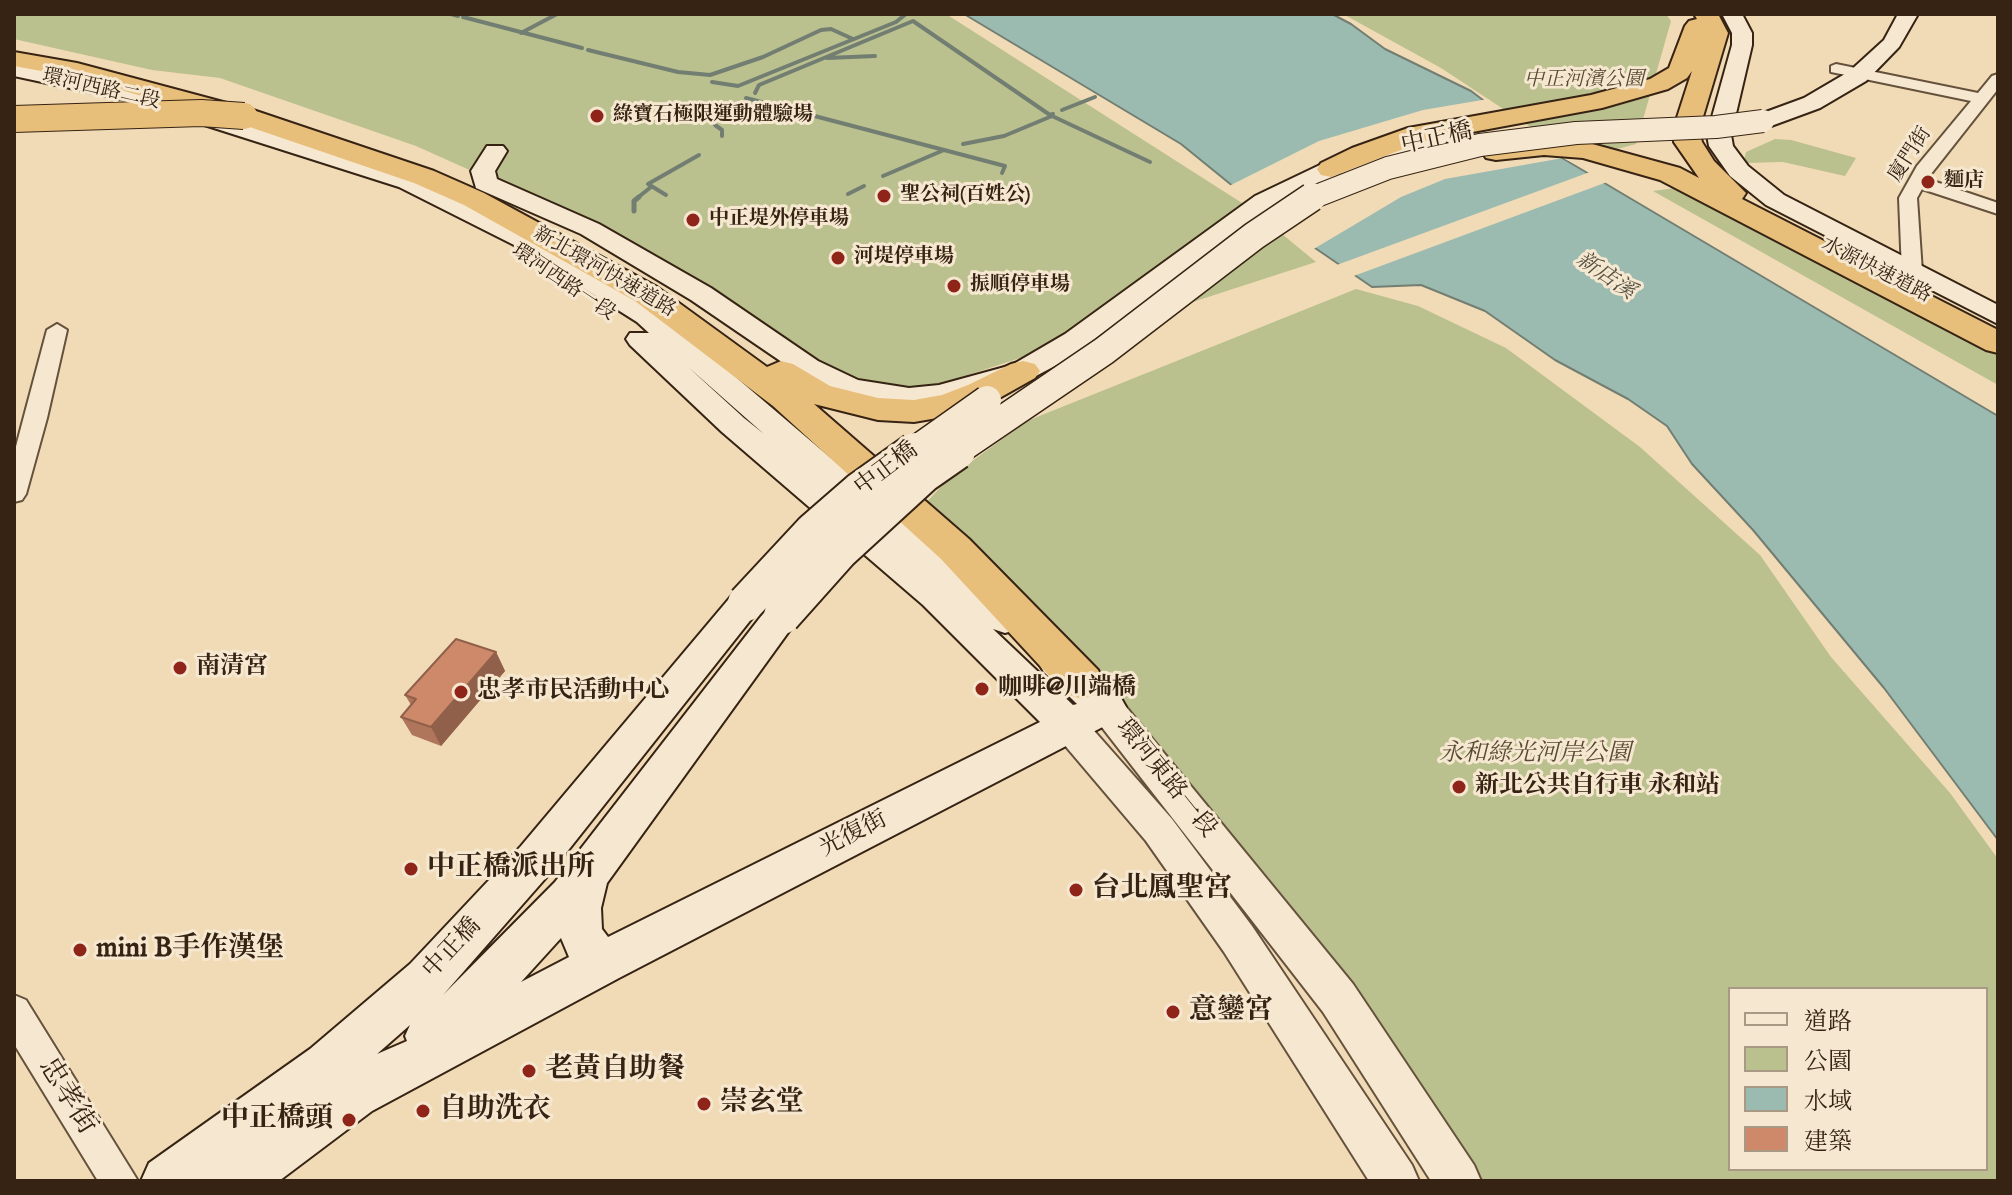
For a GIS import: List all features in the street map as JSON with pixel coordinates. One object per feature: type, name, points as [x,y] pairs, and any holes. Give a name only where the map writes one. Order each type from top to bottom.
[{"type":"highway","points":[[1693,14],[1707,80]]},
{"type":"highway","points":[[1706,14],[1716,33],[1707,80]]},
{"type":"highway","points":[[1720,14],[1728,31],[1728,40],[1686,130],[1688,142],[1698,160],[1717,180],[1765,203]]},
{"type":"highway","name":"新北環河快速道路","points":[[14,59],[77,70],[244,116],[424,177],[474,199],[646,294],[750,369],[955,549],[1094,695]]},
{"type":"highway","points":[[1342,175],[1362,154],[1418,134],[1629,94],[1659,84],[1678,73],[1707,80]]},
{"type":"highway","points":[[14,119],[201,113],[244,116]]},
{"type":"highway","points":[[1342,175],[1524,147],[1565,148],[1616,156],[1689,182],[1998,343]]},
{"type":"highway","points":[[474,199],[532,220],[709,319],[789,378],[818,394],[878,409],[914,411],[949,405],[981,393],[1023,371]]},
{"type":"highway","name":"水源快速道路","points":[[1765,203],[1998,323]]},
{"type":"highway","name":"水源快速道路","points":[[1765,203],[1998,334]]},
{"type":"main road","points":[[1707,80],[1742,45],[1742,33],[1732,14]]},
{"type":"main road","points":[[1806,98],[1858,76],[1892,43],[1908,14]]},
{"type":"main road","points":[[1806,98],[1855,49]]},
{"type":"main road","name":"環河西路二段","points":[[14,70],[116,91],[180,116]]},
{"type":"main road","name":"環河西路二段","points":[[14,79],[180,116]]},
{"type":"main road","name":"中正橋","points":[[359,1092],[470,1003],[571,896],[764,610],[813,531],[920,445],[1077,339],[1229,224],[1264,201],[1446,145],[1554,135],[1716,127],[1806,98]]},
{"type":"main road","name":"環河西路一段","points":[[180,116],[383,183],[505,244],[608,309],[733,425],[899,548]]},
{"type":"main road","points":[[495,151],[483,171],[485,183],[579,223],[701,294],[808,367],[847,387],[873,394],[909,397],[940,394],[1023,371],[1077,339]]},
{"type":"main road","name":"中正橋","points":[[167,1181],[327,1066],[426,980],[764,610],[840,551],[924,474],[1104,351],[1289,211],[1342,175]]},
{"type":"main road","points":[[1765,203],[1998,316]]},
{"type":"main road","name":"環河東路一段","points":[[899,548],[1094,695]]},
{"type":"main road","name":"環河東路一段","points":[[899,548],[936,596],[1069,726]]},
{"type":"main road","name":"光復街","points":[[359,1092],[603,963],[1069,726],[1094,695]]},
{"type":"main road","points":[[587,875],[579,908],[580,931],[590,951],[603,963]]},
{"type":"main road","points":[[236,1181],[359,1092]]},
{"type":"street","points":[[1836,69],[1858,76],[1981,98]]},
{"type":"street","name":"廈門街","points":[[1912,272],[1908,198],[1916,181],[1997,81]]},
{"type":"street","points":[[1916,181],[1998,209]]},
{"type":"street","points":[[14,494],[57,330]]},
{"type":"street","name":"環河東路一段","points":[[1094,695],[1338,998],[1458,1181]]},
{"type":"street","name":"環河東路一段","points":[[1069,726],[1159,830],[1238,939],[1396,1181]]},
{"type":"street","name":"忠孝街","points":[[14,1012],[119,1181]]},
{"type":"green space","points":[[14,14],[946,14],[1253,210],[1316,262],[943,383],[860,404],[552,207],[416,146],[220,78],[152,70],[14,39]]},
{"type":"green space","name":"中正河濱公園","points":[[1343,14],[1666,14],[1671,21],[1636,144],[1579,159],[1441,68]]},
{"type":"green space","points":[[1775,139],[1791,140],[1856,158],[1845,176],[1783,162],[1743,163],[1746,152]]},
{"type":"green space","points":[[1682,187],[1998,348],[1998,385],[1653,191]]},
{"type":"green space","name":"永和綠光河岸公園","points":[[1356,289],[1418,306],[1506,348],[1640,447],[1760,555],[1831,657],[1950,793],[1998,859],[1998,1181],[1456,1181],[1289,922],[924,505],[949,478],[1027,421]]},
{"type":"water","name":"新店溪","points":[[964,14],[1332,14],[1385,49],[1471,91],[1552,152],[1998,416],[1998,840],[1884,688],[1753,530],[1692,464],[1667,426],[1628,399],[1555,360],[1485,311],[1421,285],[1372,287],[1277,222],[1181,144]]},
{"type":"pier","points":[[1488,99],[1554,148],[1610,181],[1351,277],[1334,266],[1590,172],[1563,158],[1445,179],[1401,197],[1312,250],[1227,187],[1319,141],[1423,110]]},
{"type":"building","points":[[456,639],[496,652],[431,727],[401,717],[416,699],[405,695]]},
{"type":"waterway","points":[[451,14],[458,16]]},
{"type":"waterway","points":[[522,32],[557,14]]},
{"type":"waterway","points":[[712,82],[738,86],[896,22],[906,14]]},
{"type":"waterway","points":[[463,17],[522,32]]},
{"type":"waterway","points":[[755,93],[759,85],[913,21],[1050,115]]},
{"type":"waterway","points":[[588,50],[678,72],[710,75],[763,57],[821,30],[831,29],[853,39]]},
{"type":"waterway","points":[[522,32],[582,48]]},
{"type":"waterway","points":[[827,58],[875,56]]},
{"type":"waterway","points":[[1062,110],[1095,97]]},
{"type":"waterway","points":[[746,98],[1005,166],[1002,173]]},
{"type":"waterway","points":[[1050,115],[1150,162]]},
{"type":"waterway","points":[[963,144],[1004,136],[1052,116]]},
{"type":"waterway","points":[[715,125],[722,130],[722,136]]},
{"type":"waterway","points":[[883,176],[944,150]]},
{"type":"waterway","points":[[666,195],[648,184],[699,155]]},
{"type":"waterway","points":[[848,194],[864,186]]},
{"type":"waterway","points":[[636,199],[651,187]]},
{"type":"waterway","points":[[634,211],[634,201],[639,197]]},
{"type":"place","name":"綠寶石極限運動體驗場","points":[[597,116]]},
{"type":"place","name":"麵店","points":[[1928,182]]},
{"type":"place","name":"聖公祠(百姓公)","points":[[884,196]]},
{"type":"place","name":"中正堤外停車場","points":[[693,220]]},
{"type":"place","name":"河堤停車場","points":[[838,258]]},
{"type":"place","name":"振順停車場","points":[[954,286]]},
{"type":"place","name":"南清宮","points":[[180,668]]},
{"type":"place","name":"咖啡@川端橋","points":[[982,689]]},
{"type":"place","name":"忠孝市民活動中心","points":[[461,692]]},
{"type":"place","name":"新北公共自行車 永和站","points":[[1459,787]]},
{"type":"place","name":"中正橋派出所","points":[[411,869]]},
{"type":"place","name":"台北鳳聖宮","points":[[1076,890]]},
{"type":"place","name":"mini B手作漢堡","points":[[80,950]]},
{"type":"place","name":"意鑾宮","points":[[1173,1012]]},
{"type":"place","name":"老黃自助餐","points":[[529,1071]]},
{"type":"place","name":"崇玄堂","points":[[704,1104]]},
{"type":"place","name":"自助洗衣","points":[[423,1111]]},
{"type":"place","name":"中正橋頭","points":[[349,1120]]}]
